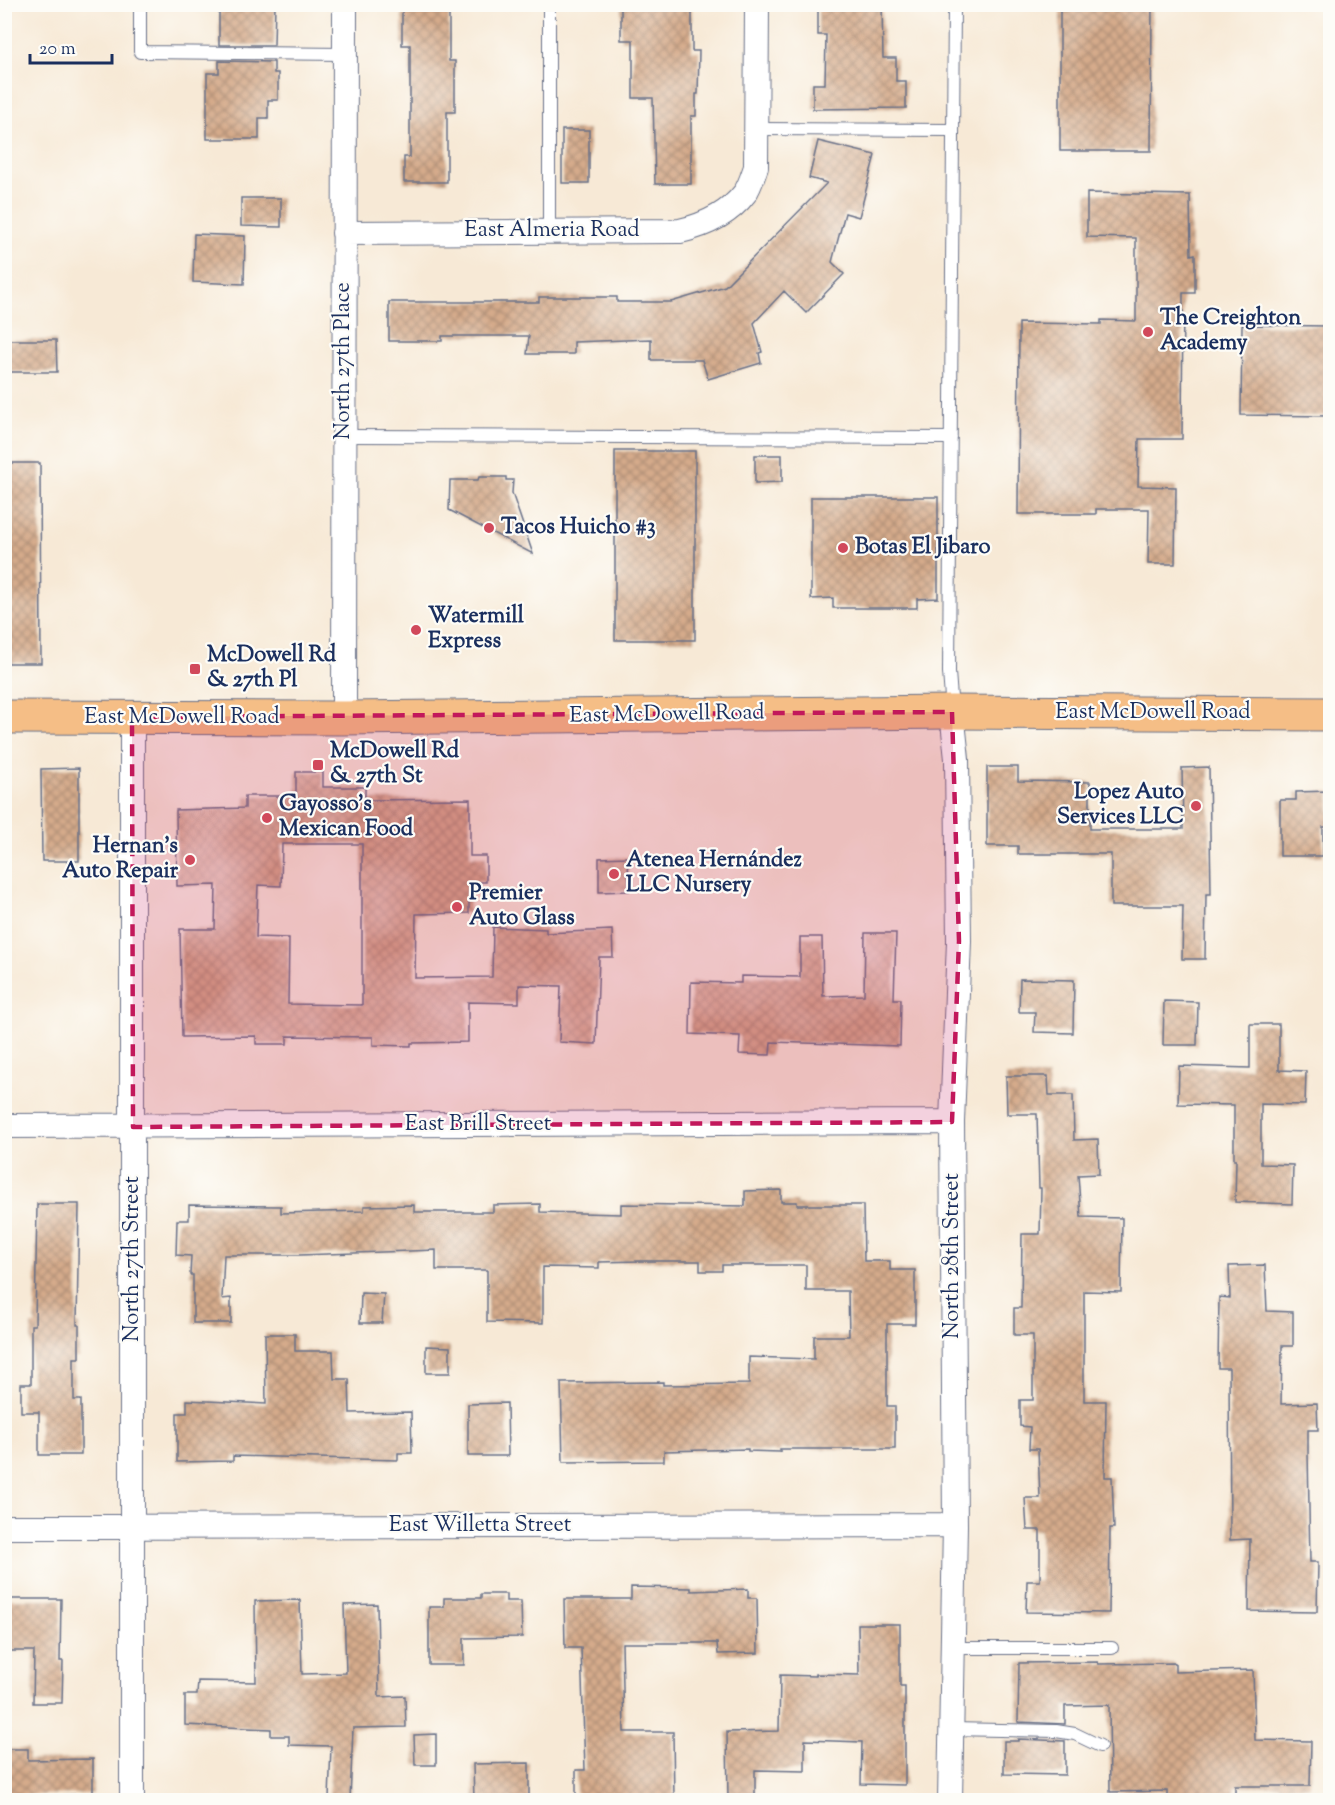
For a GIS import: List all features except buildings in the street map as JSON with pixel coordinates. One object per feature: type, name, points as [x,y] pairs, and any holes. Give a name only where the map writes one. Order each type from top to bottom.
[{"type":"main road","name":"East McDowell Road","points":[[4,717],[344,718],[952,712],[1330,714]]},
{"type":"street","name":"North 27th Place","points":[[344,718],[345,4]]},
{"type":"street","points":[[757,4],[757,129]]},
{"type":"street","name":"East Almeria Road","points":[[344,233],[680,231],[693,228],[725,214],[746,192],[756,167],[757,129]]},
{"type":"street","name":"North 28th Street","points":[[950,1800],[955,1525],[952,1122],[959,941],[957,759],[952,712]]},
{"type":"street","name":"North 27th Street","points":[[132,717],[132,1800]]},
{"type":"street","name":"East Brill Street","points":[[4,1126],[952,1122]]},
{"type":"street","name":"East Willetta Street","points":[[4,1527],[955,1525]]},
{"type":"lane","points":[[140,4],[140,52],[345,54]]},
{"type":"lane","points":[[549,4],[549,231]]},
{"type":"lane","points":[[952,712],[949,672],[954,4]]},
{"type":"lane","points":[[757,129],[953,130]]},
{"type":"lane","points":[[344,436],[951,438]]},
{"type":"lane","points":[[953,1648],[1112,1648]]},
{"type":"lane","points":[[951,1729],[1056,1731],[1075,1734],[1100,1746]]},
{"type":"highlighted area","points":[[952,712],[959,941],[952,1122],[133,1127],[132,717]]},
{"type":"place","name":"The Creighton Academy","points":[[1148,332]]},
{"type":"place","name":"Tacos Huicho #3","points":[[489,528]]},
{"type":"place","name":"Botas El Jibaro","points":[[843,548]]},
{"type":"place","name":"Watermill Express","points":[[416,630]]},
{"type":"place","name":"McDowell Rd & 27th Pl","points":[[195,669]]},
{"type":"place","name":"McDowell Rd & 27th St","points":[[318,765]]},
{"type":"place","name":"Lopez Auto Services LLC","points":[[1196,806]]},
{"type":"place","name":"Gayosso's Mexican Food","points":[[267,818]]},
{"type":"place","name":"Hernan's Auto Repair","points":[[190,860]]},
{"type":"place","name":"Atenea Hernández LLC Nursery","points":[[614,874]]},
{"type":"place","name":"Premier Auto Glass","points":[[457,907]]}]
